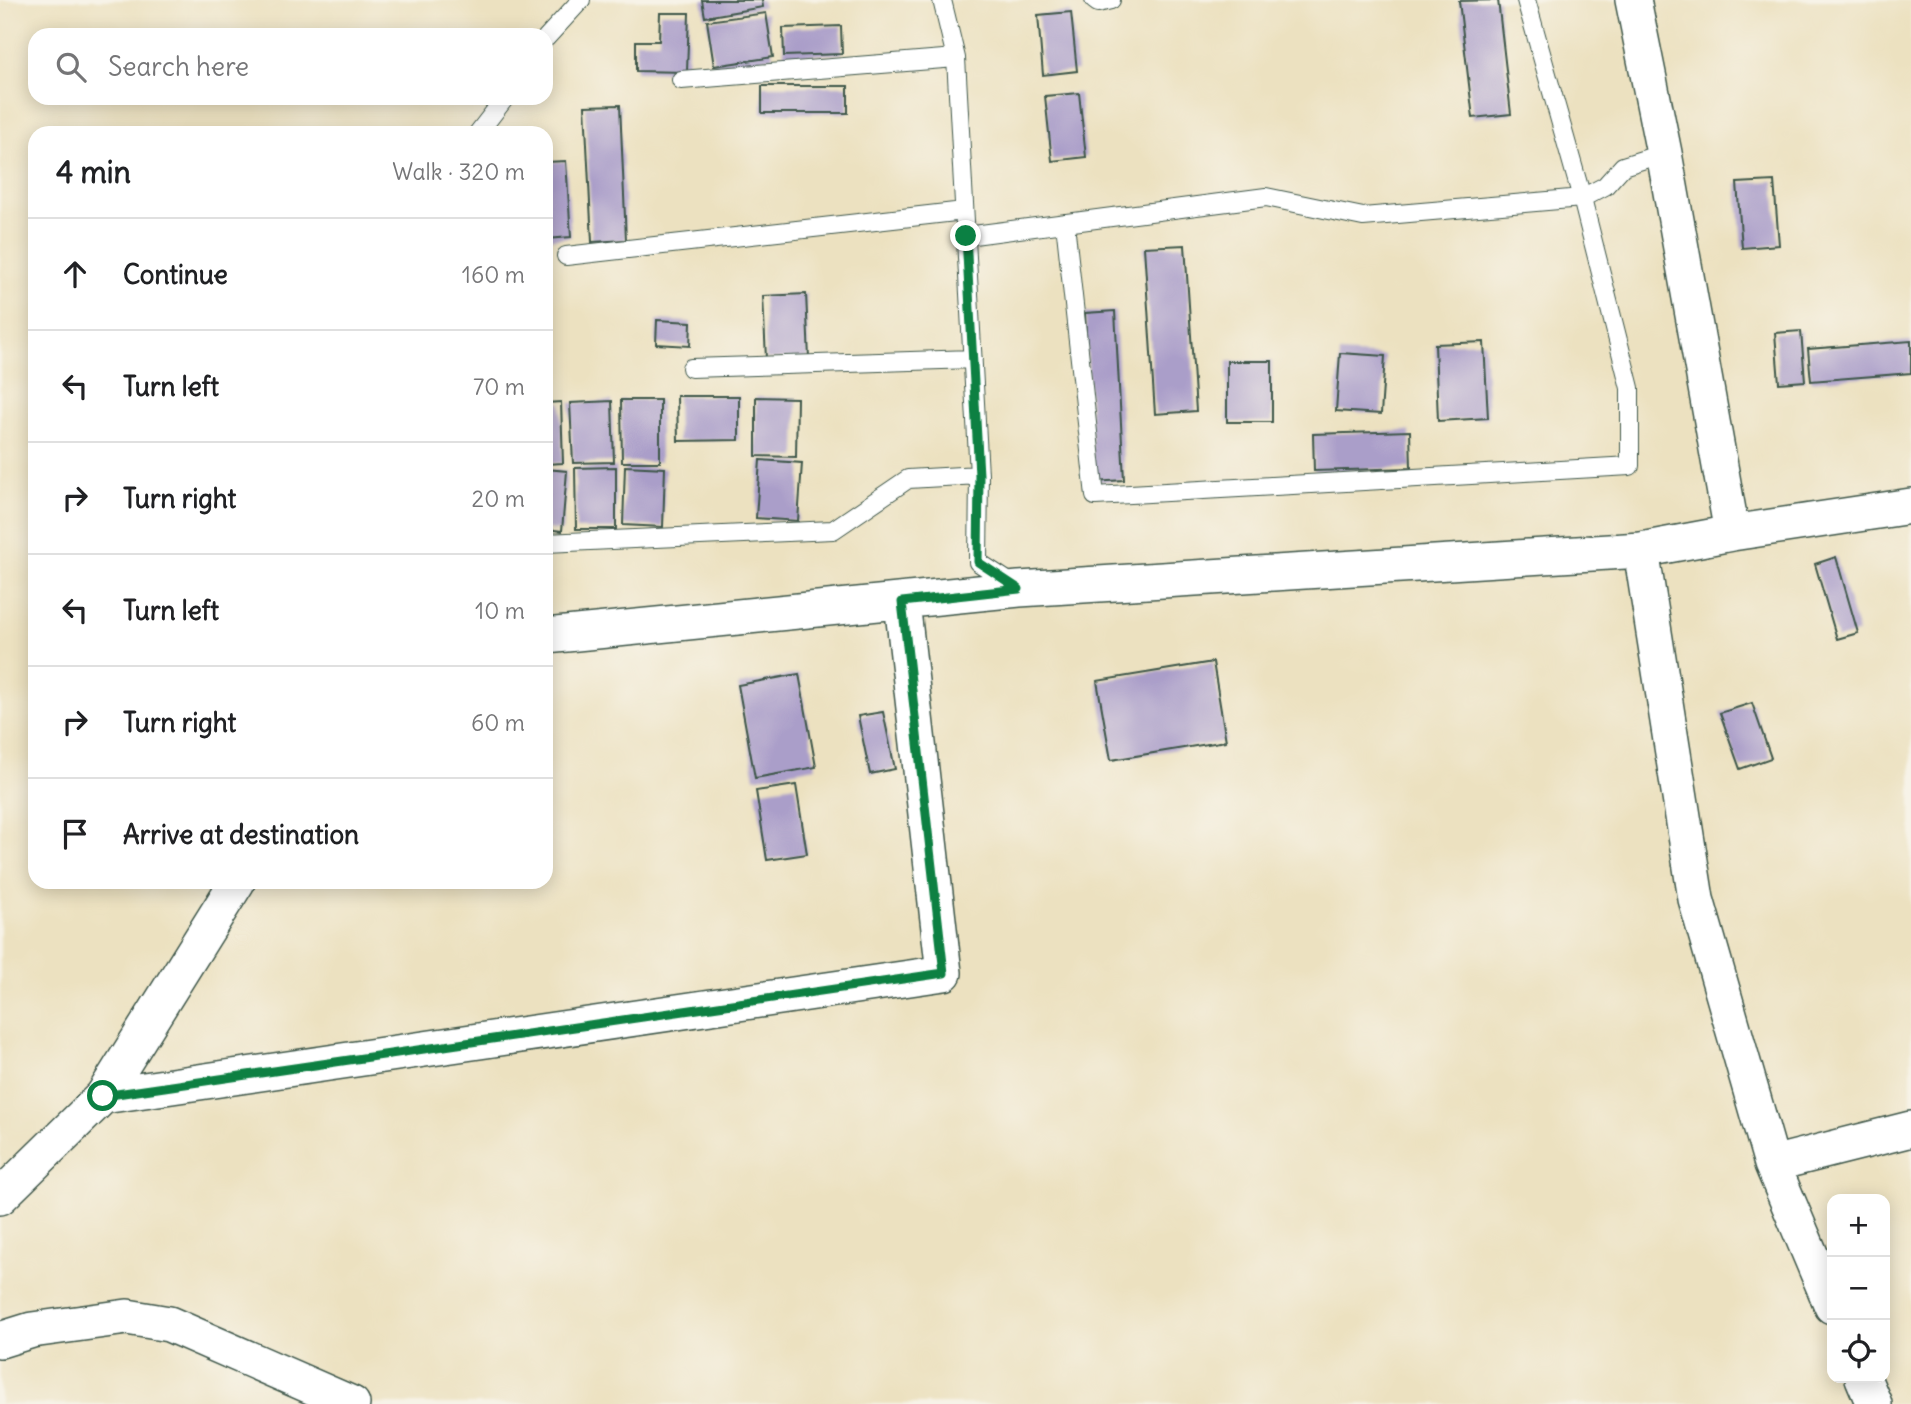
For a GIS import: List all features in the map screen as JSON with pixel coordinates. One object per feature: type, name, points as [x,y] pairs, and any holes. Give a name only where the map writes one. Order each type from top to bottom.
[{"type":"street","points":[[1633,0],[1664,153],[1732,533]]},
{"type":"street","points":[[553,635],[1019,589],[1641,550],[1732,533],[1911,506]]},
{"type":"street","points":[[1641,550],[1696,899],[1772,1164],[1827,1294]]},
{"type":"street","points":[[103,1096],[944,973],[902,602]]},
{"type":"street","points":[[0,1197],[103,1096],[233,889]]},
{"type":"street","points":[[1772,1164],[1911,1129]]},
{"type":"street","points":[[0,1340],[32,1330],[127,1317],[169,1324],[352,1404]]},
{"type":"street","points":[[1865,1383],[1874,1404]]},
{"type":"lane","points":[[553,30],[581,0]]},
{"type":"lane","points":[[942,0],[956,58],[979,475],[978,562],[1019,589]]},
{"type":"lane","points":[[1094,0],[1098,3],[1111,0]]},
{"type":"lane","points":[[1065,223],[1095,496],[1630,466],[1630,388],[1582,198],[1526,0]]},
{"type":"lane","points":[[681,80],[956,58]]},
{"type":"lane","points":[[483,126],[500,105]]},
{"type":"lane","points":[[966,236],[1266,197],[1363,216],[1582,198],[1605,186],[1623,166],[1664,153]]},
{"type":"lane","points":[[566,256],[964,211]]},
{"type":"lane","points":[[691,368],[973,359]]},
{"type":"lane","points":[[553,543],[833,530],[908,479],[979,475]]},
{"type":"building","points":[[702,0],[762,0],[763,7],[705,17]]},
{"type":"building","points":[[1498,0],[1511,114],[1473,118],[1459,1]]},
{"type":"building","points":[[1071,12],[1077,71],[1043,75],[1038,15]]},
{"type":"building","points":[[660,13],[689,13],[687,72],[636,71],[636,41],[659,41]]},
{"type":"building","points":[[766,13],[773,57],[714,66],[707,21]]},
{"type":"building","points":[[841,26],[842,54],[784,56],[783,28]]},
{"type":"building","points":[[762,86],[848,86],[848,113],[762,113]]},
{"type":"building","points":[[1079,93],[1086,157],[1052,161],[1045,96]]},
{"type":"building","points":[[620,105],[626,240],[592,242],[585,106]]},
{"type":"building","points":[[566,161],[571,237],[553,238],[553,162]]},
{"type":"building","points":[[1774,181],[1779,245],[1742,248],[1737,183]]},
{"type":"building","points":[[1185,245],[1196,411],[1155,414],[1144,247]]},
{"type":"building","points":[[806,294],[809,358],[766,359],[763,296]]},
{"type":"building","points":[[1115,311],[1124,480],[1094,482],[1085,313]]},
{"type":"building","points":[[657,320],[691,322],[690,346],[656,344]]},
{"type":"building","points":[[1801,331],[1805,381],[1779,383],[1775,333]]},
{"type":"building","points":[[1911,341],[1911,373],[1811,381],[1808,349]]},
{"type":"building","points":[[1484,342],[1488,418],[1438,421],[1435,344]]},
{"type":"building","points":[[1340,353],[1385,356],[1381,414],[1336,411]]},
{"type":"building","points":[[1227,361],[1272,361],[1272,422],[1227,422]]},
{"type":"building","points":[[677,396],[739,396],[739,440],[678,441]]},
{"type":"building","points":[[756,397],[797,398],[796,457],[756,456]]},
{"type":"building","points":[[621,400],[660,400],[660,462],[622,462]]},
{"type":"building","points":[[612,401],[614,462],[573,463],[570,403]]},
{"type":"building","points":[[561,402],[563,463],[553,464],[553,403]]},
{"type":"building","points":[[1410,431],[1411,468],[1314,471],[1313,434]]},
{"type":"building","points":[[760,460],[802,463],[798,521],[756,518]]},
{"type":"building","points":[[625,466],[665,468],[663,527],[623,525]]},
{"type":"building","points":[[616,467],[616,529],[576,529],[575,468]]},
{"type":"building","points":[[553,470],[567,471],[562,531],[553,530]]},
{"type":"building","points":[[1836,557],[1858,633],[1837,639],[1815,564]]},
{"type":"building","points":[[1213,662],[1226,741],[1111,760],[1097,681]]},
{"type":"building","points":[[799,674],[816,767],[755,778],[738,685]]},
{"type":"building","points":[[1752,703],[1771,758],[1740,769],[1720,713]]},
{"type":"building","points":[[883,712],[895,769],[870,774],[858,716]]},
{"type":"building","points":[[796,785],[807,854],[767,860],[756,791]]},
{"type":"route","points":[[103,1096],[944,973],[902,602],[1019,589],[978,562],[979,475],[966,236]]}]
